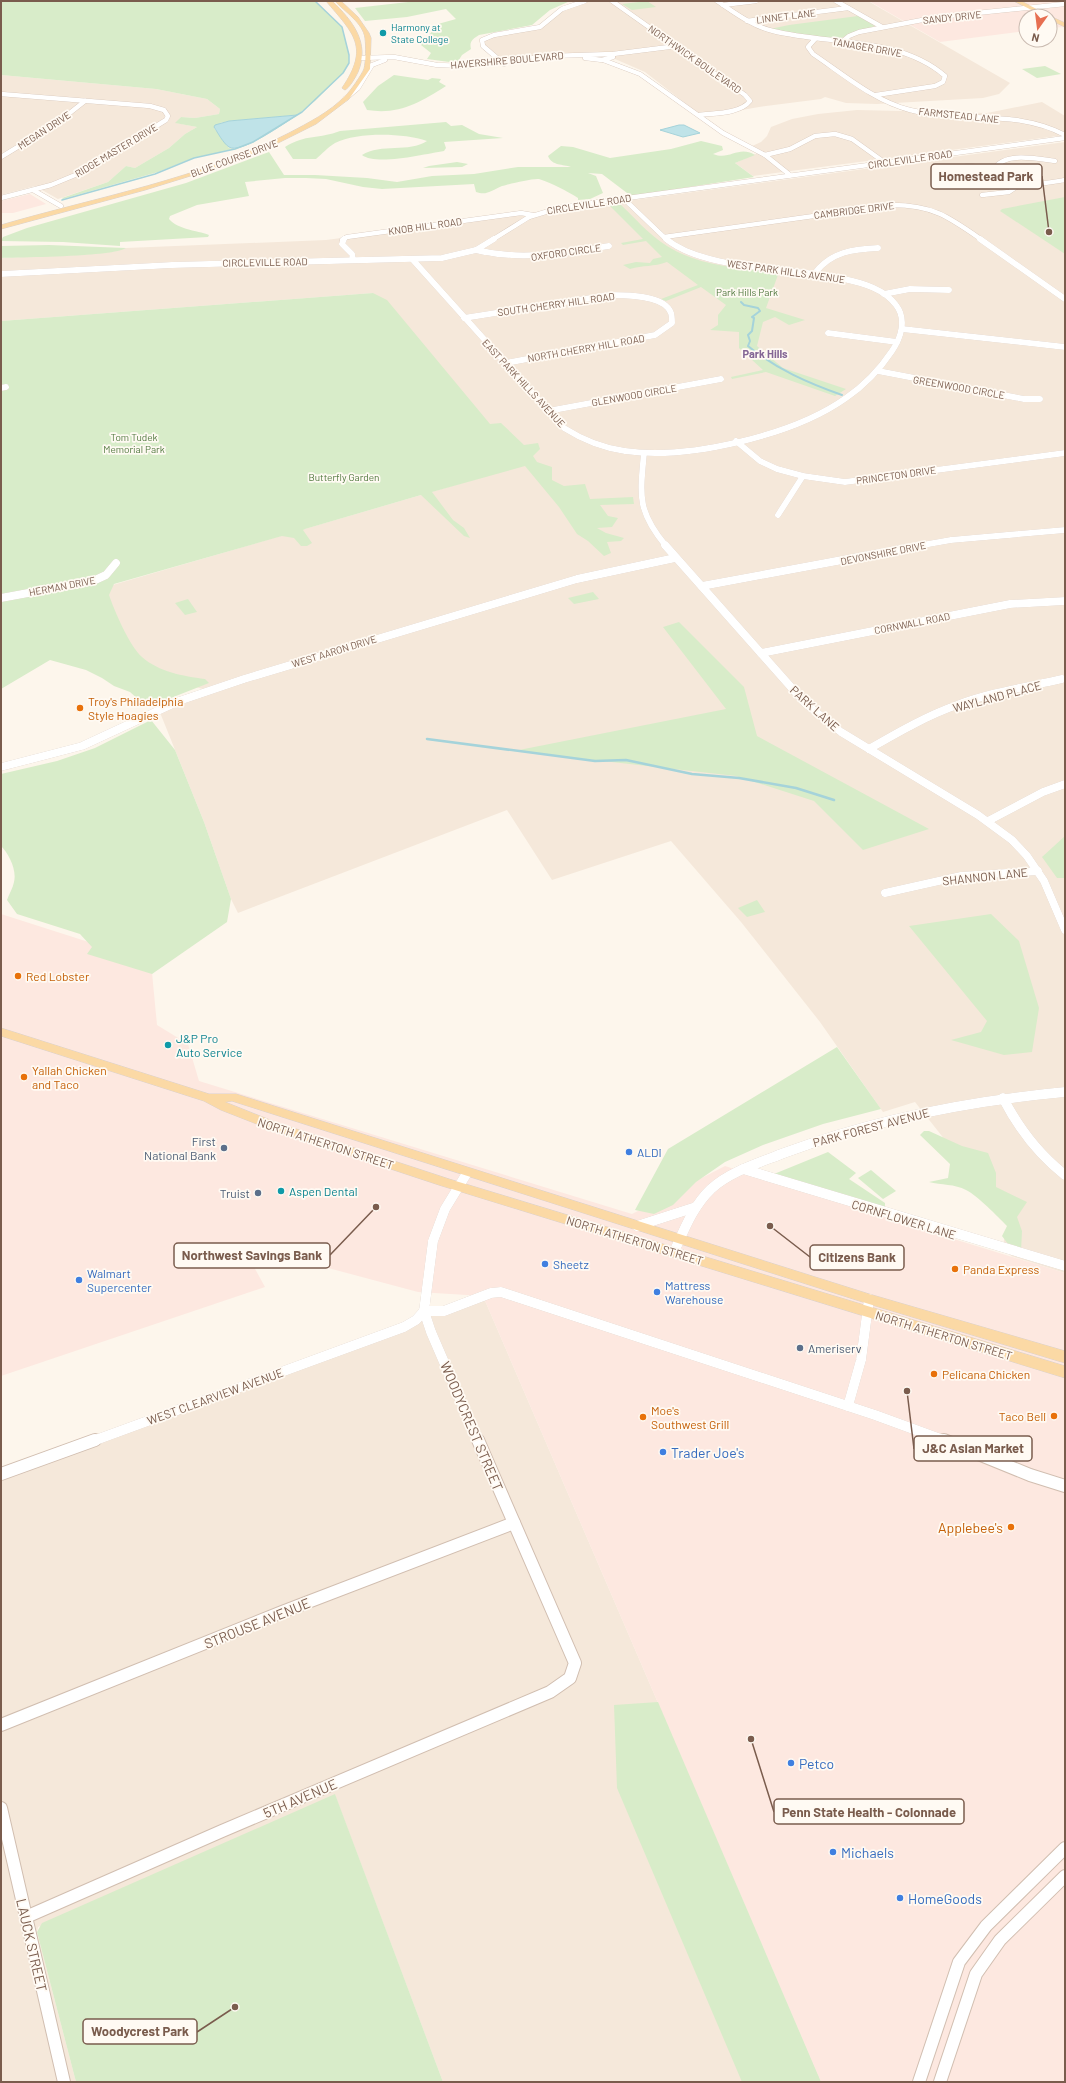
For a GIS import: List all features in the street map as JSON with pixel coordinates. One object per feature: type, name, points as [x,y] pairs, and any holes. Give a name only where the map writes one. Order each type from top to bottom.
[{"type":"main road","name":"BLUE COURSE DRIVE","points":[[1,222],[204,166],[276,137],[311,117],[337,97],[351,80],[360,58],[360,44],[355,31],[347,19],[329,1]]},
{"type":"main road","name":"BLUE COURSE DRIVE","points":[[1,227],[226,163],[294,134],[322,117],[344,100],[362,77],[369,57],[369,43],[366,33],[353,14],[338,1]]},
{"type":"main road","points":[[1018,1],[1031,8]]},
{"type":"main road","name":"NORTH ATHERTON STREET","points":[[1,1032],[208,1098],[225,1107],[272,1125],[459,1186],[674,1252],[868,1306],[1065,1357]]},
{"type":"main road","name":"NORTH ATHERTON STREET","points":[[208,1098],[232,1097],[467,1173],[680,1239],[868,1306],[1065,1372]]},
{"type":"street","points":[[503,63],[483,46],[482,40],[494,35],[539,27],[562,9],[585,1]]},
{"type":"street","name":"NORTHWICK BOULEVARD","points":[[612,1],[745,95],[750,101],[746,106],[739,109],[699,115]]},
{"type":"street","name":"TANAGER DRIVE","points":[[717,1],[747,21],[773,31],[883,48],[907,54],[945,76],[943,82],[935,86],[876,94]]},
{"type":"street","points":[[723,5],[756,1]]},
{"type":"street","name":"TANAGER DRIVE","points":[[836,1],[882,27]]},
{"type":"street","name":"SANDY DRIVE","points":[[1031,8],[1065,4]]},
{"type":"street","name":"LINNET LANE","points":[[747,21],[848,8]]},
{"type":"street","name":"SANDY DRIVE","points":[[842,42],[853,34],[882,27],[938,17],[1018,10]]},
{"type":"street","name":"FARMSTEAD LANE","points":[[815,38],[808,46],[813,54],[893,104],[920,112],[945,116],[1033,122],[1054,128],[1065,135]]},
{"type":"street","points":[[593,56],[611,56],[677,46]]},
{"type":"street","name":"HAVERSHIRE BOULEVARD","points":[[369,57],[453,68],[593,56]]},
{"type":"street","points":[[593,56],[637,72],[723,133],[765,155],[790,175]]},
{"type":"street","points":[[602,60],[611,56],[645,72],[688,107]]},
{"type":"street","name":"HAVERSHIRE BOULEVARD","points":[[360,58],[401,57],[430,64],[452,66],[503,63]]},
{"type":"street","name":"HAVERSHIRE BOULEVARD","points":[[344,100],[358,88],[374,63],[393,60]]},
{"type":"street","points":[[1,94],[85,100]]},
{"type":"street","name":"MEGAN DRIVE","points":[[1,157],[58,123],[85,100]]},
{"type":"street","name":"RIDGE MASTER DRIVE","points":[[1,198],[65,180],[93,166],[166,120],[168,116],[166,111],[154,106],[85,100]]},
{"type":"street","points":[[765,155],[790,149],[815,136],[835,134],[852,139],[884,162]]},
{"type":"street","name":"CIRCLEVILLE ROAD","points":[[1,274],[172,265],[353,260],[413,260],[449,257],[476,250],[533,215],[562,207],[1065,138]]},
{"type":"street","points":[[941,169],[969,166],[994,168],[1001,162],[1012,159],[1055,161]]},
{"type":"street","points":[[994,168],[996,174],[1002,178],[1022,183],[1046,184],[1065,180]]},
{"type":"street","points":[[982,195],[1012,192],[1018,189],[1022,183]]},
{"type":"street","points":[[33,190],[61,206]]},
{"type":"street","name":"WEST PARK HILLS AVENUE","points":[[623,198],[664,237],[679,248],[704,258],[736,264],[815,273],[859,282],[884,294],[895,302],[902,313],[902,329],[897,342],[878,372],[845,398],[795,423],[736,441]]},
{"type":"street","name":"CAMBRIDGE DRIVE","points":[[664,237],[883,205],[914,205],[938,211],[948,216],[1065,298]]},
{"type":"street","name":"KNOB HILL ROAD","points":[[353,260],[352,254],[342,244],[342,240],[347,237],[521,213],[533,215]]},
{"type":"street","name":"OXFORD CIRCLE","points":[[476,250],[502,256],[528,258],[609,246]]},
{"type":"street","points":[[815,273],[823,262],[834,255],[853,250],[878,248]]},
{"type":"street","name":"EAST PARK HILLS AVENUE","points":[[413,260],[564,428],[584,440],[611,449],[644,453],[673,452],[736,441]]},
{"type":"street","points":[[884,294],[910,289],[949,290]]},
{"type":"street","name":"SOUTH CHERRY HILL ROAD","points":[[464,318],[602,295],[622,294],[652,299],[664,305],[669,310]]},
{"type":"street","name":"NORTH CHERRY HILL ROAD","points":[[506,363],[655,335],[672,323],[671,313],[669,310]]},
{"type":"street","points":[[902,329],[1065,348]]},
{"type":"street","points":[[828,333],[897,342]]},
{"type":"street","name":"GREENWOOD CIRCLE","points":[[878,372],[1024,399],[1040,399]]},
{"type":"street","name":"GLENWOOD CIRCLE","points":[[548,411],[721,379]]},
{"type":"street","name":"PRINCETON DRIVE","points":[[736,441],[752,455],[770,466],[803,476],[855,482],[1065,453]]},
{"type":"street","name":"PARK LANE","points":[[644,453],[640,495],[641,502],[648,522],[675,558],[702,586],[806,704],[820,716],[841,732],[868,749],[988,821],[1012,840],[1038,871],[1053,898],[1065,930]]},
{"type":"street","points":[[778,515],[803,476]]},
{"type":"street","name":"DEVONSHIRE DRIVE","points":[[702,586],[951,540],[1065,530]]},
{"type":"street","name":"WEST AARON DRIVE","points":[[1,767],[82,746],[179,701],[244,679],[577,579],[675,558]]},
{"type":"street","name":"HERMAN DRIVE","points":[[1,598],[93,582],[106,575],[116,563]]},
{"type":"street","name":"CORNWALL ROAD","points":[[761,653],[1010,604],[1033,601],[1065,601]]},
{"type":"street","name":"WAYLAND PLACE","points":[[868,749],[912,725],[957,705],[996,693],[1064,678]]},
{"type":"street","points":[[988,821],[1043,792],[1065,784]]},
{"type":"street","name":"SHANNON LANE","points":[[886,893],[961,876],[1038,871]]},
{"type":"street","name":"PARK FOREST AVENUE","points":[[674,1252],[696,1207],[710,1190],[743,1169],[813,1141],[919,1113],[1003,1098],[1065,1092]]},
{"type":"street","points":[[1003,1098],[1017,1126],[1033,1147],[1048,1162],[1065,1175]]},
{"type":"street","name":"CORNFLOWER LANE","points":[[743,1169],[894,1216],[1065,1266]]},
{"type":"street","name":"WOODYCREST STREET","points":[[467,1173],[439,1221],[433,1240],[424,1311],[431,1332],[575,1663],[572,1676]]},
{"type":"street","name":"PARK FOREST AVENUE","points":[[637,1226],[657,1222],[696,1207]]},
{"type":"street","points":[[424,1311],[444,1310],[492,1293],[501,1292],[543,1304],[848,1406],[939,1438],[1030,1475],[1065,1486]]},
{"type":"street","points":[[848,1406],[862,1360],[868,1306]]},
{"type":"street","name":"WEST CLEARVIEW AVENUE","points":[[1,1474],[404,1327],[416,1320],[424,1311]]},
{"type":"street","name":"STROUSE AVENUE","points":[[1,1725],[282,1612],[514,1522]]},
{"type":"street","name":"5TH AVENUE","points":[[26,1917],[222,1831],[520,1704],[567,1683],[572,1676]]},
{"type":"street","name":"LAUCK STREET","points":[[1,1808],[64,2082]]},
{"type":"street","points":[[919,2082],[960,1962],[986,1926],[1065,1848]]},
{"type":"street","points":[[940,2082],[976,1974],[1000,1940],[1065,1876]]},
{"type":"shaded area","points":[[585,1],[868,1],[1010,83],[999,94],[983,98],[877,104],[846,103],[825,97],[821,99],[759,107],[703,117],[645,72],[615,59],[606,53],[502,62],[483,46],[485,38],[540,27],[557,13]]},
{"type":"shaded area","points":[[869,1],[1065,1],[1065,27],[1058,27],[1058,8],[1018,8],[1018,32],[940,42]]},
{"type":"shaded area","points":[[1,75],[156,89],[207,99],[220,109],[219,114],[195,118],[181,117],[176,123],[197,127],[185,134],[169,148],[135,168],[126,166],[108,182],[58,199],[35,186],[1,195]]},
{"type":"shaded area","points":[[1042,102],[1065,116],[1065,135],[753,176],[735,163],[760,152],[750,147],[761,142],[767,136],[771,127],[792,119],[818,114],[857,110],[987,113]]},
{"type":"shaded area","points":[[1065,142],[1065,1273],[1011,1256],[1003,1244],[1009,1221],[915,1102],[883,1112],[820,1022],[741,922],[671,841],[552,880],[507,810],[238,913],[231,899],[204,822],[159,710],[206,690],[146,672],[92,591],[524,465],[373,293],[1,321],[1,258],[103,253],[126,248],[326,240],[516,215],[538,217],[551,212],[619,202]]},
{"type":"shaded area","points":[[30,194],[46,204],[13,213],[1,213],[1,201]]},
{"type":"shaded area","points":[[1,914],[151,962],[157,1025],[188,1044],[199,1081],[632,1214],[725,1166],[1065,1273],[1065,2082],[821,2082],[483,1296],[418,1292],[242,1245],[265,1287],[1,1376]]},
{"type":"shaded area","points":[[483,1296],[821,2082],[443,2082],[335,1795],[38,1927],[37,1932],[76,2082],[1,2082],[1,1481]]},
{"type":"green space","points":[[1,1],[315,1],[342,27],[349,55],[349,63],[343,73],[315,101],[297,115],[220,123],[214,128],[229,148],[234,149],[193,158],[158,172],[63,199],[62,198],[108,182],[126,166],[135,168],[169,148],[185,134],[197,127],[175,123],[181,117],[195,118],[219,114],[220,109],[207,99],[156,89],[1,75]]},
{"type":"green space","points":[[417,1],[570,1],[550,10],[532,25],[479,35],[471,42],[471,49],[462,55],[457,63],[427,59],[431,53],[421,45],[438,24],[456,19],[446,9],[407,17],[365,21],[355,8]]},
{"type":"green space","points":[[647,1],[656,7],[632,10],[622,4]]},
{"type":"green space","points":[[858,16],[875,26],[847,35],[838,40],[770,29],[789,25]]},
{"type":"green space","points":[[1045,66],[1061,74],[1037,78],[1022,69]]},
{"type":"green space","points":[[394,75],[428,80],[432,78],[441,79],[439,82],[446,86],[427,98],[399,109],[389,111],[367,110],[363,102],[378,86]]},
{"type":"green space","points":[[446,122],[451,126],[462,125],[479,134],[503,138],[444,142],[446,148],[444,151],[389,159],[369,158],[362,155],[378,149],[412,147],[427,141],[406,136],[368,135],[345,139],[335,143],[316,159],[293,159],[285,147],[299,140],[340,131]]},
{"type":"green space","points":[[701,141],[722,146],[723,150],[713,154],[719,156],[739,152],[749,152],[755,155],[735,163],[754,177],[631,196],[602,174],[588,173],[596,176],[603,193],[590,199],[578,200],[578,198],[564,190],[539,179],[505,185],[489,192],[480,193],[476,192],[474,184],[382,189],[363,187],[326,179],[285,178],[245,182],[249,196],[197,205],[170,216],[169,219],[173,223],[209,235],[208,237],[120,242],[120,246],[63,242],[1,241],[3,237],[27,228],[186,183],[269,152],[284,175],[367,178],[397,182],[432,176],[474,174],[518,167],[571,167],[552,162],[548,156],[561,146],[573,147],[610,158],[671,149]]},
{"type":"green space","points":[[457,162],[468,164],[462,167],[423,168],[429,166]]},
{"type":"green space","points":[[1065,197],[1065,254],[1000,211],[1002,209]]},
{"type":"green space","name":"Park Hills Park","points":[[619,203],[654,237],[680,253],[707,262],[736,268],[779,272],[766,308],[805,320],[789,325],[775,317],[763,322],[757,346],[783,368],[846,389],[835,396],[766,372],[732,379],[731,377],[763,370],[739,348],[739,332],[710,330],[718,325],[718,315],[726,305],[701,287],[666,301],[661,299],[698,285],[667,262],[658,265],[630,269],[623,265],[636,262],[650,263],[653,259],[662,257],[646,241],[623,245],[621,243],[643,239],[608,204]]},
{"type":"green space","points":[[49,245],[126,248],[118,251],[87,255],[1,258],[1,246]]},
{"type":"green space","name":"Tom Tudek Memorial Park","points":[[373,293],[387,300],[490,424],[501,423],[524,445],[538,443],[540,449],[533,456],[537,462],[552,467],[552,480],[564,486],[585,484],[590,499],[633,497],[634,504],[600,505],[608,516],[618,518],[612,527],[597,528],[606,533],[624,538],[621,541],[607,542],[611,553],[604,556],[588,541],[577,534],[559,507],[525,466],[432,492],[453,520],[464,528],[470,538],[464,536],[421,495],[305,529],[303,530],[312,543],[307,546],[301,546],[294,538],[282,536],[114,584],[109,595],[111,602],[118,619],[137,652],[149,662],[164,670],[180,675],[205,679],[209,683],[153,705],[139,700],[130,692],[114,686],[86,670],[50,660],[1,689],[1,321]]},
{"type":"green space","points":[[593,592],[599,599],[574,604],[568,598]]},
{"type":"green space","points":[[188,599],[197,612],[185,615],[175,603]]},
{"type":"green space","points":[[679,622],[744,687],[757,736],[929,829],[863,850],[814,801],[736,776],[514,751],[726,709],[663,627]]},
{"type":"green space","points":[[151,720],[175,750],[204,822],[231,899],[227,922],[152,974],[87,954],[92,947],[80,934],[17,914],[7,900],[15,877],[13,867],[7,853],[1,846],[1,774],[57,761],[95,748]]},
{"type":"green space","points":[[1065,836],[1065,878],[1057,878],[1042,857]]},
{"type":"green space","points":[[757,900],[765,912],[747,917],[738,908]]},
{"type":"green space","points":[[991,914],[1019,941],[1039,1008],[1032,1052],[1004,1055],[951,1040],[981,1032],[987,1021],[909,926]]},
{"type":"green space","points":[[837,1047],[881,1109],[823,1124],[763,1145],[725,1162],[696,1182],[673,1205],[654,1214],[635,1210],[668,1149]]},
{"type":"green space","points":[[924,1131],[929,1131],[962,1146],[988,1153],[996,1173],[996,1187],[1027,1202],[1017,1217],[1022,1231],[1021,1251],[1008,1244],[1002,1236],[1007,1226],[976,1197],[966,1190],[957,1187],[929,1182],[948,1178],[950,1164],[920,1135]]},
{"type":"green space","points":[[828,1152],[856,1173],[849,1179],[885,1203],[885,1207],[774,1174]]},
{"type":"green space","points":[[871,1170],[896,1191],[883,1199],[858,1178]]},
{"type":"green space","points":[[658,1702],[821,2082],[742,2082],[617,1788],[614,1705]]},
{"type":"green space","points":[[335,1794],[443,2082],[76,2082],[37,1932],[42,1923]]},
{"type":"water","points":[[297,115],[263,137],[235,148],[227,145],[214,127],[215,125],[229,121]]},
{"type":"water","points":[[684,125],[700,133],[683,137],[660,130]]},
{"type":"waterway","points":[[62,200],[155,174],[194,158],[235,149],[253,142],[302,112],[343,73],[349,63],[349,55],[342,27],[315,1]]},
{"type":"waterway","points":[[741,302],[744,305],[758,308],[760,311],[752,317],[754,318],[752,331],[748,335],[750,341],[748,346],[770,362],[793,375],[842,395]]},
{"type":"waterway","points":[[427,739],[595,761],[626,760],[692,774],[739,778],[796,788],[834,800]]},
{"type":"place","name":"Harmony at State College","points":[[383,33]]},
{"type":"place","name":"Homestead Park","points":[[1049,232]]},
{"type":"place","name":"Troy's Philadelphia Style Hoagies","points":[[80,708]]},
{"type":"place","name":"Red Lobster","points":[[18,976]]},
{"type":"place","name":"J&P Pro Auto Service","points":[[168,1045]]},
{"type":"place","name":"Yallah Chicken and Taco","points":[[24,1077]]},
{"type":"place","name":"First National Bank","points":[[224,1148]]},
{"type":"place","name":"ALDI","points":[[629,1152]]},
{"type":"place","name":"Aspen Dental","points":[[281,1191]]},
{"type":"place","name":"Truist","points":[[258,1193]]},
{"type":"place","name":"Northwest Savings Bank","points":[[376,1207]]},
{"type":"place","name":"Citizens Bank","points":[[770,1226]]},
{"type":"place","name":"Sheetz","points":[[545,1264]]},
{"type":"place","name":"Panda Express","points":[[955,1269]]},
{"type":"place","name":"Walmart Supercenter","points":[[79,1280]]},
{"type":"place","name":"Mattress Warehouse","points":[[657,1292]]},
{"type":"place","name":"Ameriserv","points":[[800,1348]]},
{"type":"place","name":"Pelicana Chicken","points":[[934,1374]]},
{"type":"place","name":"J&C Asian Market","points":[[907,1391]]},
{"type":"place","name":"Taco Bell","points":[[1054,1416]]},
{"type":"place","name":"Moe's Southwest Grill","points":[[643,1417]]},
{"type":"place","name":"Trader Joe's","points":[[663,1452]]},
{"type":"place","name":"Applebee's","points":[[1011,1527]]},
{"type":"place","name":"Penn State Health - Colonnade","points":[[751,1739]]},
{"type":"place","name":"Petco","points":[[791,1763]]},
{"type":"place","name":"Michaels","points":[[833,1852]]},
{"type":"place","name":"HomeGoods","points":[[900,1898]]},
{"type":"place","name":"Woodycrest Park","points":[[235,2007]]},
{"type":"district","name":"Park Hills","points":[[765,353]]},
{"type":"park label","name":"Butterfly Garden","points":[[344,477]]}]
